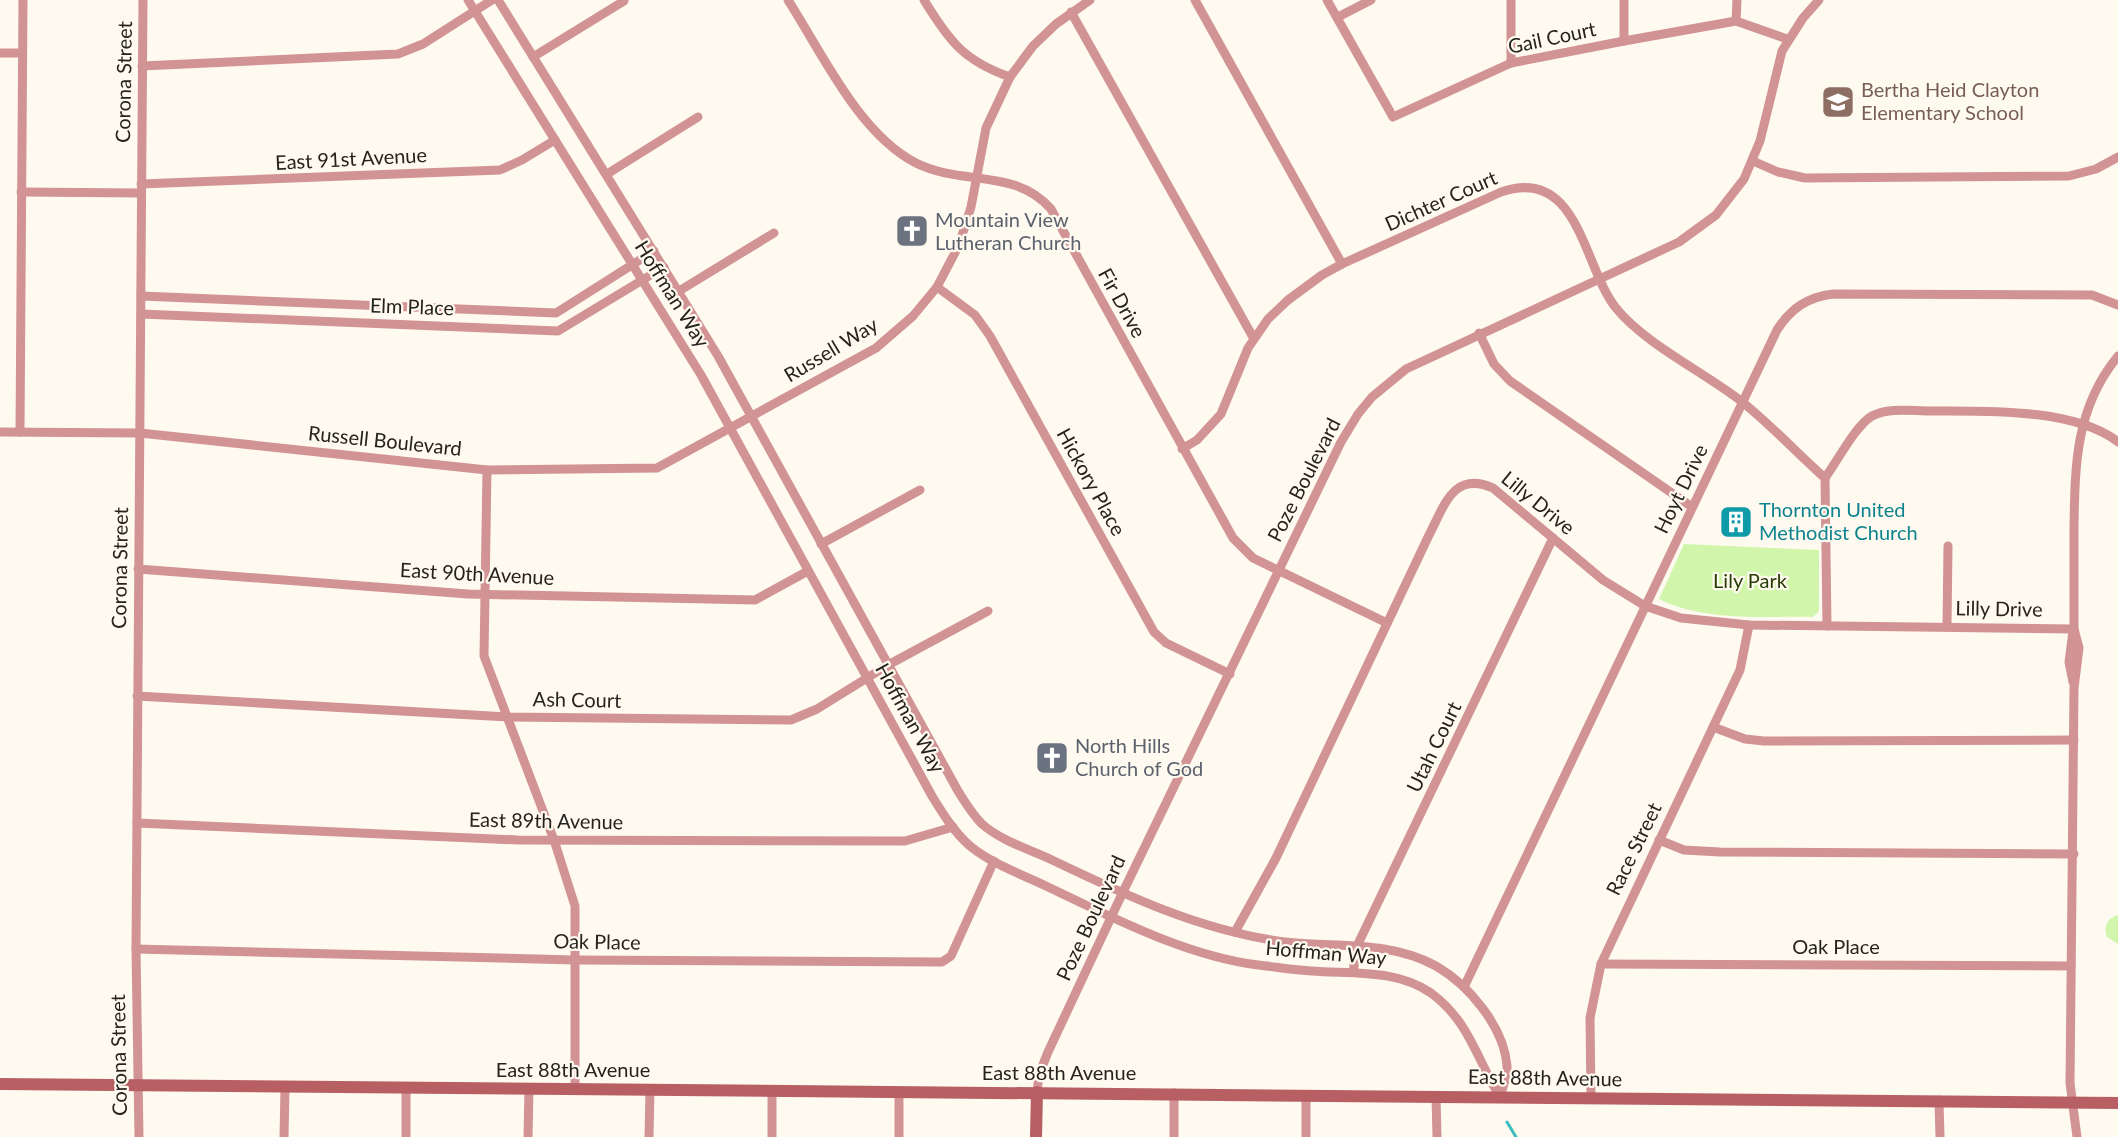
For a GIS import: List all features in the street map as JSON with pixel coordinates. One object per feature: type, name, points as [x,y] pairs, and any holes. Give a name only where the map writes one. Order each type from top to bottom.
[{"type":"main road","name":"East 88th Avenue","points":[[0,1084],[2118,1103]]},
{"type":"main road","points":[[1036,1137],[1037,1092]]},
{"type":"street","points":[[20,432],[22,0]]},
{"type":"street","name":"Corona Street","points":[[139,1137],[136,1086],[136,949],[143,0]]},
{"type":"street","name":"Hoffman Way","points":[[468,0],[701,375],[932,796],[953,827],[971,846],[994,861],[1162,938],[1226,959],[1311,971],[1387,975],[1408,982],[1428,992],[1459,1018],[1471,1037],[1485,1072],[1500,1097]]},
{"type":"street","points":[[142,66],[391,55],[423,44],[492,0]]},
{"type":"street","name":"Hoffman Way","points":[[498,0],[679,291],[752,416],[958,791],[983,825],[1122,894],[1180,917],[1235,932],[1286,942],[1399,951],[1436,966],[1464,987],[1484,1011],[1504,1052],[1508,1068],[1500,1097]]},
{"type":"street","name":"Fir Drive","points":[[788,0],[854,106],[876,133],[918,164],[942,173],[1022,186],[1035,193],[1051,209],[1182,449],[1237,544],[1253,558],[1387,622]]},
{"type":"street","points":[[924,0],[947,36],[966,57],[1010,77]]},
{"type":"street","name":"Russell Way","points":[[752,416],[876,348],[913,316],[937,287],[959,245],[971,207],[986,128],[1010,77],[1033,46],[1071,12],[1090,0]]},
{"type":"street","points":[[1195,0],[1342,264]]},
{"type":"street","name":"Gail Court","points":[[1328,0],[1393,117],[1511,63],[1624,40],[1736,21],[1787,39]]},
{"type":"street","points":[[1338,18],[1371,0]]},
{"type":"street","points":[[1511,0],[1511,63]]},
{"type":"street","points":[[1624,0],[1624,40]]},
{"type":"street","points":[[1736,21],[1737,0]]},
{"type":"street","name":"Poze Boulevard","points":[[1037,1092],[1039,1076],[1048,1052],[1122,894],[1341,442],[1358,414],[1382,387],[1406,369],[1479,333],[1679,242],[1703,226],[1738,188],[1753,161],[1787,39],[1819,0]]},
{"type":"street","points":[[533,57],[624,1]]},
{"type":"street","points":[[1071,12],[1254,339]]},
{"type":"street","points":[[0,53],[22,53]]},
{"type":"street","points":[[607,174],[698,117]]},
{"type":"street","name":"East 91st Avenue","points":[[21,192],[141,189],[500,170],[555,140]]},
{"type":"street","points":[[1753,161],[1778,172],[1805,178],[2068,176],[2096,170],[2118,158]]},
{"type":"street","name":"Dichter Court","points":[[1182,449],[1197,440],[1221,414],[1240,365],[1254,339],[1288,300],[1313,280],[1342,264],[1501,192],[1523,188],[1544,192],[1562,204],[1575,223],[1614,306],[1638,329],[1742,402],[1825,478]]},
{"type":"street","points":[[679,291],[774,233]]},
{"type":"street","name":"Elm Place","points":[[141,296],[556,313],[654,251]]},
{"type":"street","name":"Elm Place","points":[[141,314],[558,331],[664,267]]},
{"type":"street","name":"Hickory Place","points":[[937,287],[975,315],[990,336],[1154,632],[1166,643],[1230,674]]},
{"type":"street","name":"Hoyt Drive","points":[[1464,987],[1782,322],[1802,303],[1820,296],[2092,295],[2118,305]]},
{"type":"street","points":[[1479,333],[1494,364],[1510,381],[1692,507]]},
{"type":"street","points":[[2078,1137],[2070,1083],[2074,688],[2079,648],[2074,629],[2075,471],[2081,426],[2094,391],[2118,356]]},
{"type":"street","points":[[1827,626],[1825,478],[1865,421],[1886,411],[2018,412],[2081,426],[2118,442]]},
{"type":"street","name":"Russell Boulevard","points":[[0,432],[140,433],[487,470],[648,470],[679,457],[752,416]]},
{"type":"street","points":[[487,470],[484,656],[554,840],[574,906],[575,1089]]},
{"type":"street","name":"Lilly Drive","points":[[1235,932],[1276,858],[1387,622],[1450,495],[1460,486],[1476,483],[1493,488],[1604,580],[1645,606],[1701,622],[1749,625],[2074,629]]},
{"type":"street","points":[[821,544],[920,490]]},
{"type":"street","name":"Utah Court","points":[[1353,972],[1357,946],[1553,538]]},
{"type":"street","points":[[1947,626],[1948,546]]},
{"type":"street","name":"East 90th Avenue","points":[[138,569],[484,595],[755,600],[808,571]]},
{"type":"street","name":"Ash Court","points":[[137,696],[508,717],[790,720],[806,716],[868,680],[888,665],[987,611]]},
{"type":"street","name":"Race Street","points":[[1591,1098],[1590,1018],[1601,964],[1740,670],[1749,625]]},
{"type":"street","points":[[1713,726],[1745,739],[1764,741],[2074,741]]},
{"type":"street","name":"East 89th Avenue","points":[[137,823],[554,840],[905,842],[953,827]]},
{"type":"street","points":[[1659,840],[1684,849],[1720,852],[2074,854]]},
{"type":"street","name":"Oak Place","points":[[136,949],[575,960],[942,962],[951,956],[994,861]]},
{"type":"street","name":"Oak Place","points":[[1601,964],[2071,966]]},
{"type":"street","points":[[284,1137],[285,1087]]},
{"type":"street","points":[[406,1088],[406,1137]]},
{"type":"street","points":[[528,1137],[529,1089]]},
{"type":"street","points":[[650,1090],[650,1137]]},
{"type":"street","points":[[772,1090],[772,1137]]},
{"type":"street","points":[[899,1091],[899,1137]]},
{"type":"street","points":[[1174,1093],[1174,1137]]},
{"type":"street","points":[[1306,1095],[1306,1137]]},
{"type":"street","points":[[1436,1096],[1437,1137]]},
{"type":"street","points":[[1939,1100],[1940,1137]]},
{"type":"green space","name":"Lily Park","points":[[1684,544],[1819,550],[1819,611],[1813,617],[1715,615],[1659,599]]},
{"type":"green space","points":[[2118,915],[2118,944],[2107,937],[2105,930],[2107,923]]},
{"type":"waterway","points":[[1507,1122],[1516,1137]]},
{"type":"place","name":"Bertha Heid Clayton Elementary School","points":[[1838,102]]},
{"type":"place","name":"Mountain View Lutheran Church","points":[[912,231]]},
{"type":"place","name":"Thornton United Methodist Church","points":[[1736,522]]},
{"type":"place","name":"North Hills Church of God","points":[[1052,758]]}]
